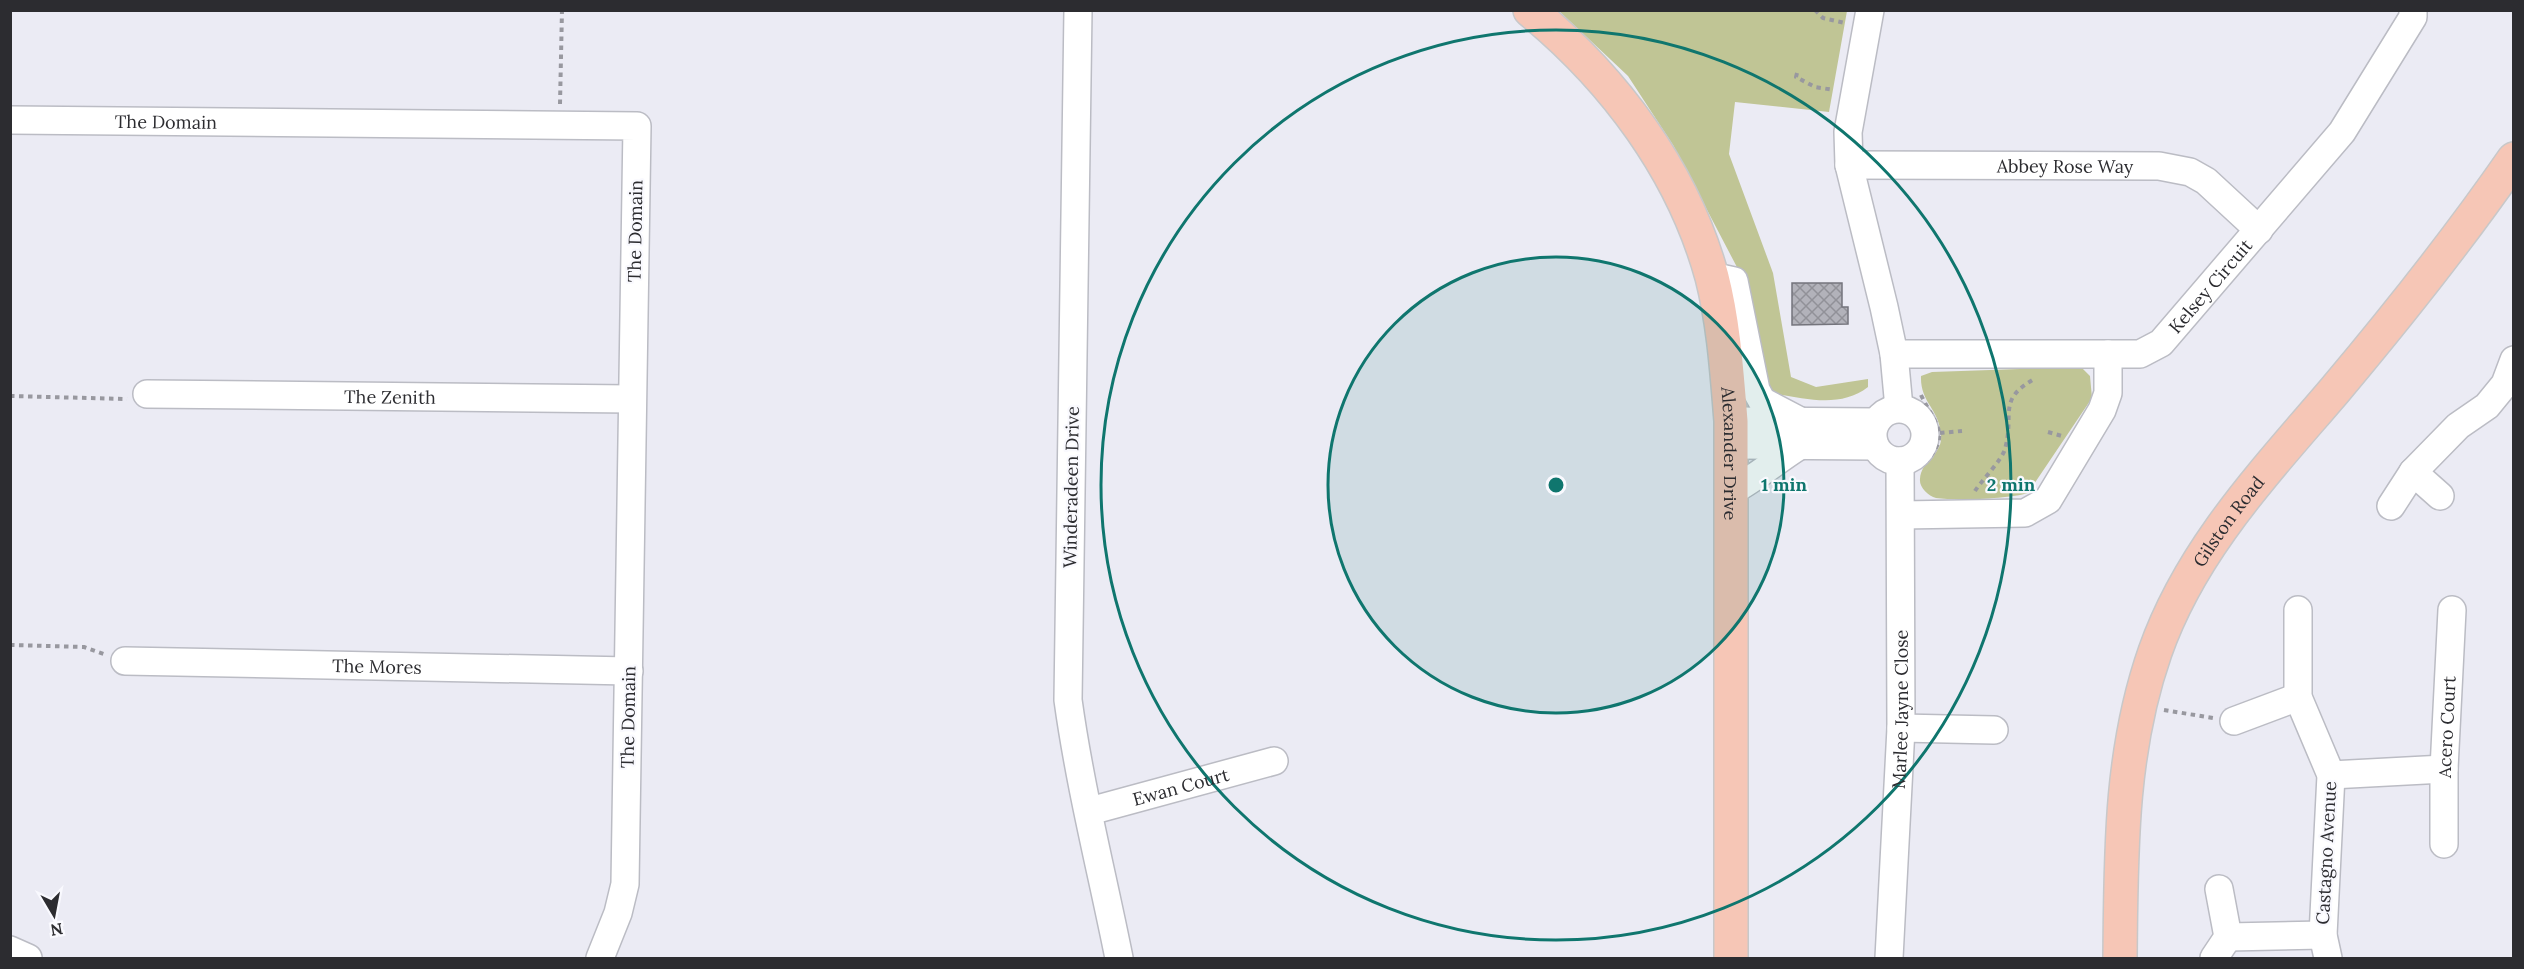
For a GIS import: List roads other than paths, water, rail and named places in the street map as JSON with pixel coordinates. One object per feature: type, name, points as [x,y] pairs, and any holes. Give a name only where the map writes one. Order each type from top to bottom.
[{"type":"main road","name":"Alexander Drive","points":[[1530,10],[1602,76],[1670,171],[1711,276],[1723,333],[1731,433],[1731,958]]},
{"type":"main road","name":"Gilston Road","points":[[2120,958],[2121,821],[2128,763],[2148,674],[2174,607],[2227,518],[2423,284],[2514,159]]},
{"type":"street","name":"Winderadeen Drive","points":[[1078,10],[1068,700],[1077,764],[1090,811],[1119,958]]},
{"type":"street","name":"Kelsey Circuit","points":[[1905,354],[2140,354],[2161,343],[2342,132],[2413,17],[2413,10]]},
{"type":"street","points":[[1868,19],[1848,132],[1850,165],[1905,354],[1899,408]]},
{"type":"street","name":"The Domain","points":[[10,120],[637,126],[625,884],[618,913],[600,958]]},
{"type":"street","name":"Abbey Rose Way","points":[[1850,165],[2159,166],[2190,172],[2206,181],[2259,230]]},
{"type":"street","points":[[1711,276],[1734,281],[1756,390],[1762,401],[1800,433]]},
{"type":"street","points":[[1901,515],[2025,513],[2048,500],[2102,410],[2108,393],[2108,354]]},
{"type":"street","points":[[2391,506],[2413,472],[2458,426],[2487,406],[2505,384],[2514,360]]},
{"type":"street","name":"The Zenith","points":[[147,394],[632,399]]},
{"type":"street","points":[[1899,408],[1917,416],[1925,434],[1919,452],[1912,457],[1910,464],[1886,457],[1876,434],[1883,414],[1899,408]]},
{"type":"street","points":[[1731,433],[1876,434]]},
{"type":"street","points":[[1730,492],[1756,478],[1800,433]]},
{"type":"street","name":"Marlee Jayne Close","points":[[1889,958],[1902,728],[1901,515],[1910,464]]},
{"type":"street","points":[[2413,472],[2440,496]]},
{"type":"street","name":"Castagno Avenue","points":[[2298,610],[2298,697],[2331,775],[2325,947]]},
{"type":"street","name":"Acero Court","points":[[2444,844],[2444,770],[2452,610]]},
{"type":"street","name":"The Mores","points":[[125,660],[629,671]]},
{"type":"street","points":[[2234,721],[2298,697]]},
{"type":"street","points":[[1902,728],[1994,730]]},
{"type":"street","name":"Ewan Court","points":[[1090,811],[1274,761]]},
{"type":"street","points":[[2331,775],[2444,770]]},
{"type":"street","points":[[2219,889],[2221,948],[2325,947]]},
{"type":"street","points":[[10,951],[28,958]]}]
